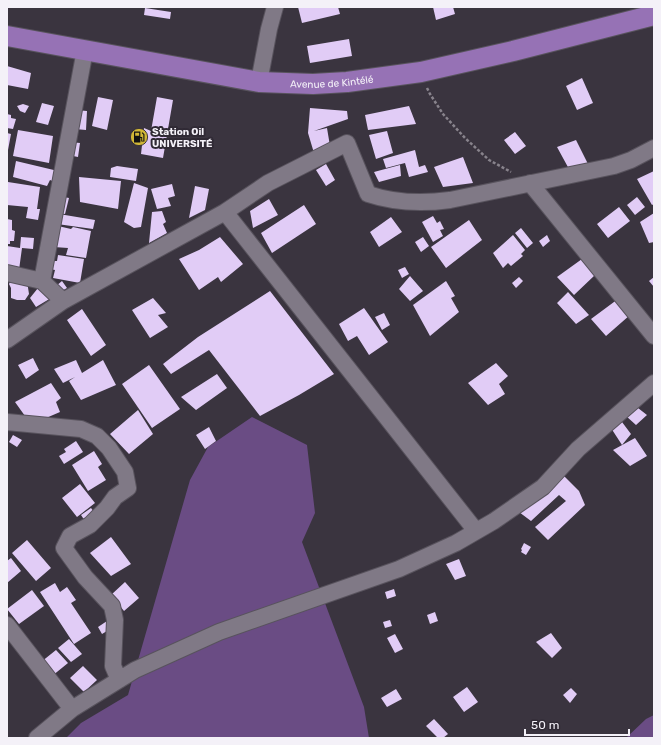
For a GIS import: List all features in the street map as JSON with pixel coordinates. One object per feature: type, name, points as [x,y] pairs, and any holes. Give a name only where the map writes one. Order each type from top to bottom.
[{"type":"main road","name":"Avenue de Kintélé","points":[[7,36],[259,82],[312,84],[347,82],[421,72],[513,51],[654,15]]},
{"type":"street","points":[[259,82],[269,29],[275,7]]},
{"type":"street","points":[[42,281],[85,50]]},
{"type":"street","points":[[7,340],[63,301],[225,212],[268,183],[347,143],[368,194],[384,199],[407,202],[432,202],[614,166],[632,160],[654,148]]},
{"type":"street","points":[[530,183],[654,336]]},
{"type":"street","points":[[225,212],[476,531]]},
{"type":"street","points":[[7,273],[42,281],[63,301]]},
{"type":"street","points":[[37,738],[72,709],[135,670],[219,632],[398,570],[456,542],[494,521],[543,486],[578,448],[654,383]]},
{"type":"street","points":[[7,422],[81,429],[97,436],[109,448],[125,472],[128,488],[115,497],[107,508],[90,525],[70,536],[64,548],[85,577],[112,606],[115,620],[113,666],[119,680]]},
{"type":"street","points":[[7,625],[72,709]]},
{"type":"path","points":[[421,72],[430,94],[438,107],[465,138],[489,160],[530,183]]},
{"type":"shaded area","points":[[252,417],[307,445],[315,513],[302,542],[364,707],[369,738],[66,738],[81,723],[128,695],[190,480],[208,447]]},
{"type":"shaded area","points":[[654,715],[654,738],[626,738],[646,719]]},
{"type":"building","points":[[298,7],[338,7],[340,14],[302,23]]},
{"type":"building","points":[[433,7],[453,7],[455,14],[436,20]]},
{"type":"building","points":[[145,8],[171,12],[170,19],[144,15]]},
{"type":"building","points":[[349,39],[352,56],[310,63],[307,46]]},
{"type":"building","points":[[7,66],[31,73],[28,89],[7,85]]},
{"type":"building","points":[[582,78],[593,103],[577,110],[566,86]]},
{"type":"building","points":[[98,97],[113,100],[107,130],[92,126]]},
{"type":"building","points":[[157,97],[173,100],[163,158],[141,154],[144,128],[151,131]]},
{"type":"building","points":[[42,103],[54,106],[48,125],[36,122]]},
{"type":"building","points":[[23,104],[29,106],[25,113],[20,111],[17,106]]},
{"type":"building","points":[[409,106],[416,124],[368,130],[365,115]]},
{"type":"building","points":[[310,108],[347,111],[348,119],[314,131],[327,128],[330,146],[314,153],[308,133]]},
{"type":"building","points":[[76,110],[87,111],[86,130],[75,129]]},
{"type":"building","points":[[7,114],[11,115],[11,118],[16,119],[13,129],[7,128]]},
{"type":"building","points":[[18,130],[53,136],[49,163],[13,156]]},
{"type":"building","points":[[387,131],[393,153],[376,159],[369,135]]},
{"type":"building","points":[[515,132],[526,146],[515,154],[504,140]]},
{"type":"building","points":[[7,133],[11,134],[8,150],[7,150]]},
{"type":"building","points":[[576,140],[588,164],[569,169],[557,147]]},
{"type":"building","points":[[70,142],[80,143],[78,157],[68,155]]},
{"type":"building","points":[[415,150],[419,167],[425,165],[428,172],[409,177],[405,163],[386,168],[383,159]]},
{"type":"building","points":[[463,157],[473,183],[443,187],[434,167]]},
{"type":"building","points":[[16,161],[58,171],[55,182],[50,180],[47,186],[13,177]]},
{"type":"building","points":[[326,164],[335,180],[326,186],[316,170]]},
{"type":"building","points":[[400,165],[401,176],[379,182],[374,172]]},
{"type":"building","points":[[117,166],[138,169],[136,181],[110,177],[111,168]]},
{"type":"building","points":[[654,171],[654,204],[652,205],[637,179]]},
{"type":"building","points":[[79,177],[121,181],[118,209],[80,202]]},
{"type":"building","points":[[8,182],[40,187],[37,209],[40,209],[38,220],[26,218],[28,207],[7,205]]},
{"type":"building","points":[[134,183],[148,188],[141,227],[134,228],[124,222]]},
{"type":"building","points":[[172,184],[175,196],[168,198],[171,206],[157,209],[151,189]]},
{"type":"building","points":[[195,186],[209,189],[205,210],[189,218]]},
{"type":"building","points":[[59,196],[69,198],[65,214],[55,212]]},
{"type":"building","points":[[637,197],[645,207],[635,215],[627,205]]},
{"type":"building","points":[[269,199],[278,215],[253,228],[250,211]]},
{"type":"building","points":[[304,205],[316,224],[272,253],[261,233]]},
{"type":"building","points":[[619,207],[630,221],[608,238],[597,224]]},
{"type":"building","points":[[162,211],[166,222],[163,224],[167,233],[149,243],[152,212]]},
{"type":"building","points":[[654,213],[654,242],[649,243],[640,222]]},
{"type":"building","points":[[59,214],[95,220],[93,229],[57,224]]},
{"type":"building","points":[[433,216],[437,223],[440,221],[444,229],[440,230],[443,236],[433,242],[422,222]]},
{"type":"building","points":[[391,217],[402,232],[379,247],[370,232]]},
{"type":"building","points":[[7,219],[12,220],[12,230],[15,231],[14,241],[10,241],[10,244],[7,244]]},
{"type":"building","points":[[469,220],[482,240],[446,268],[431,247]]},
{"type":"building","points":[[58,226],[71,229],[73,227],[91,231],[86,258],[66,255],[68,248],[54,247]]},
{"type":"building","points":[[521,228],[533,243],[527,248],[515,233]]},
{"type":"building","points":[[513,235],[525,250],[521,254],[523,256],[511,266],[508,263],[503,268],[493,253]]},
{"type":"building","points":[[547,235],[550,241],[543,247],[539,241]]},
{"type":"building","points":[[21,237],[34,238],[33,249],[22,248],[19,270],[7,269],[7,246],[20,248]]},
{"type":"building","points":[[220,237],[243,264],[221,282],[218,277],[199,290],[179,259],[199,250]]},
{"type":"building","points":[[423,237],[429,246],[421,252],[415,242]]},
{"type":"building","points":[[58,255],[84,259],[80,283],[53,278],[55,270],[50,269],[52,261],[57,261]]},
{"type":"building","points":[[582,259],[595,275],[574,295],[557,277]]},
{"type":"building","points":[[405,267],[409,274],[402,278],[398,270]]},
{"type":"building","points":[[410,276],[423,291],[410,301],[399,289]]},
{"type":"building","points":[[519,277],[523,281],[516,288],[512,283]]},
{"type":"building","points":[[654,277],[654,287],[649,281]]},
{"type":"building","points":[[11,280],[27,281],[29,294],[25,300],[11,298],[11,288],[9,284]]},
{"type":"building","points":[[62,281],[67,288],[60,292],[56,286]]},
{"type":"building","points":[[446,281],[455,296],[451,298],[459,312],[430,336],[413,305]]},
{"type":"building","points":[[38,288],[51,298],[36,307],[30,298]]},
{"type":"building","points":[[270,291],[334,374],[260,416],[209,350],[171,374],[163,364],[198,337]]},
{"type":"building","points":[[568,292],[589,315],[576,324],[557,303]]},
{"type":"building","points":[[153,298],[166,313],[158,315],[168,327],[150,338],[132,310]]},
{"type":"building","points":[[618,299],[630,315],[606,336],[591,319]]},
{"type":"building","points":[[364,308],[388,342],[369,355],[357,336],[348,341],[339,324]]},
{"type":"building","points":[[82,309],[106,345],[91,356],[67,320]]},
{"type":"building","points":[[384,313],[390,325],[382,330],[375,317]]},
{"type":"building","points":[[33,358],[39,370],[26,379],[18,365]]},
{"type":"building","points":[[76,360],[82,373],[103,360],[116,385],[81,400],[69,381],[75,377],[63,383],[54,369]]},
{"type":"building","points":[[496,363],[508,376],[499,384],[505,394],[488,405],[468,383]]},
{"type":"building","points":[[149,365],[180,409],[152,428],[122,384]]},
{"type":"building","points":[[217,374],[227,388],[196,410],[181,397]]},
{"type":"building","points":[[51,383],[61,398],[56,402],[60,412],[32,424],[15,402]]},
{"type":"building","points":[[638,408],[647,415],[636,425],[626,416]]},
{"type":"building","points":[[138,410],[153,434],[129,454],[110,434]]},
{"type":"building","points":[[622,422],[631,434],[622,445],[611,428]]},
{"type":"building","points":[[209,427],[216,441],[205,449],[196,435]]},
{"type":"building","points":[[13,435],[22,440],[17,447],[9,442]]},
{"type":"building","points":[[635,438],[647,456],[630,466],[613,450]]},
{"type":"building","points":[[76,441],[83,452],[64,464],[59,456],[66,452],[64,449]]},
{"type":"building","points":[[94,451],[102,464],[98,467],[106,480],[88,491],[72,465]]},
{"type":"building","points":[[562,474],[579,491],[585,505],[548,540],[535,527],[566,501],[559,495],[531,521],[519,512]]},
{"type":"building","points":[[80,484],[95,503],[77,517],[62,498]]},
{"type":"building","points":[[91,508],[97,516],[87,524],[81,515]]},
{"type":"building","points":[[111,537],[131,564],[111,576],[90,553]]},
{"type":"building","points":[[27,540],[51,568],[36,581],[12,553]]},
{"type":"building","points":[[524,543],[531,547],[526,555],[521,552]]},
{"type":"building","points":[[11,558],[21,571],[7,583],[7,561]]},
{"type":"building","points":[[459,559],[466,576],[455,580],[446,564]]},
{"type":"building","points":[[125,582],[139,598],[124,611],[111,595]]},
{"type":"building","points":[[55,583],[60,592],[67,587],[76,600],[71,603],[91,633],[74,644],[40,592]]},
{"type":"building","points":[[394,589],[396,596],[387,599],[385,592]]},
{"type":"building","points":[[32,590],[44,606],[19,624],[7,609]]},
{"type":"building","points":[[435,612],[438,621],[430,624],[427,615]]},
{"type":"building","points":[[390,620],[392,626],[385,628],[383,622]]},
{"type":"building","points":[[107,621],[112,628],[102,634],[98,627]]},
{"type":"building","points":[[551,633],[562,648],[552,658],[536,642]]},
{"type":"building","points":[[395,634],[403,649],[395,653],[387,638]]},
{"type":"building","points":[[69,639],[82,654],[71,662],[58,648]]},
{"type":"building","points":[[56,650],[68,663],[52,676],[41,662]]},
{"type":"building","points":[[83,666],[97,680],[84,692],[70,678]]},
{"type":"building","points":[[467,687],[478,702],[464,712],[453,697]]},
{"type":"building","points":[[571,688],[577,694],[570,703],[563,695]]},
{"type":"building","points":[[396,689],[402,699],[387,707],[381,698]]},
{"type":"building","points":[[434,719],[448,734],[443,738],[438,738],[426,726]]},
{"type":"place","name":"Station Oil UNIVERSITÉ","points":[[139,137]]}]
